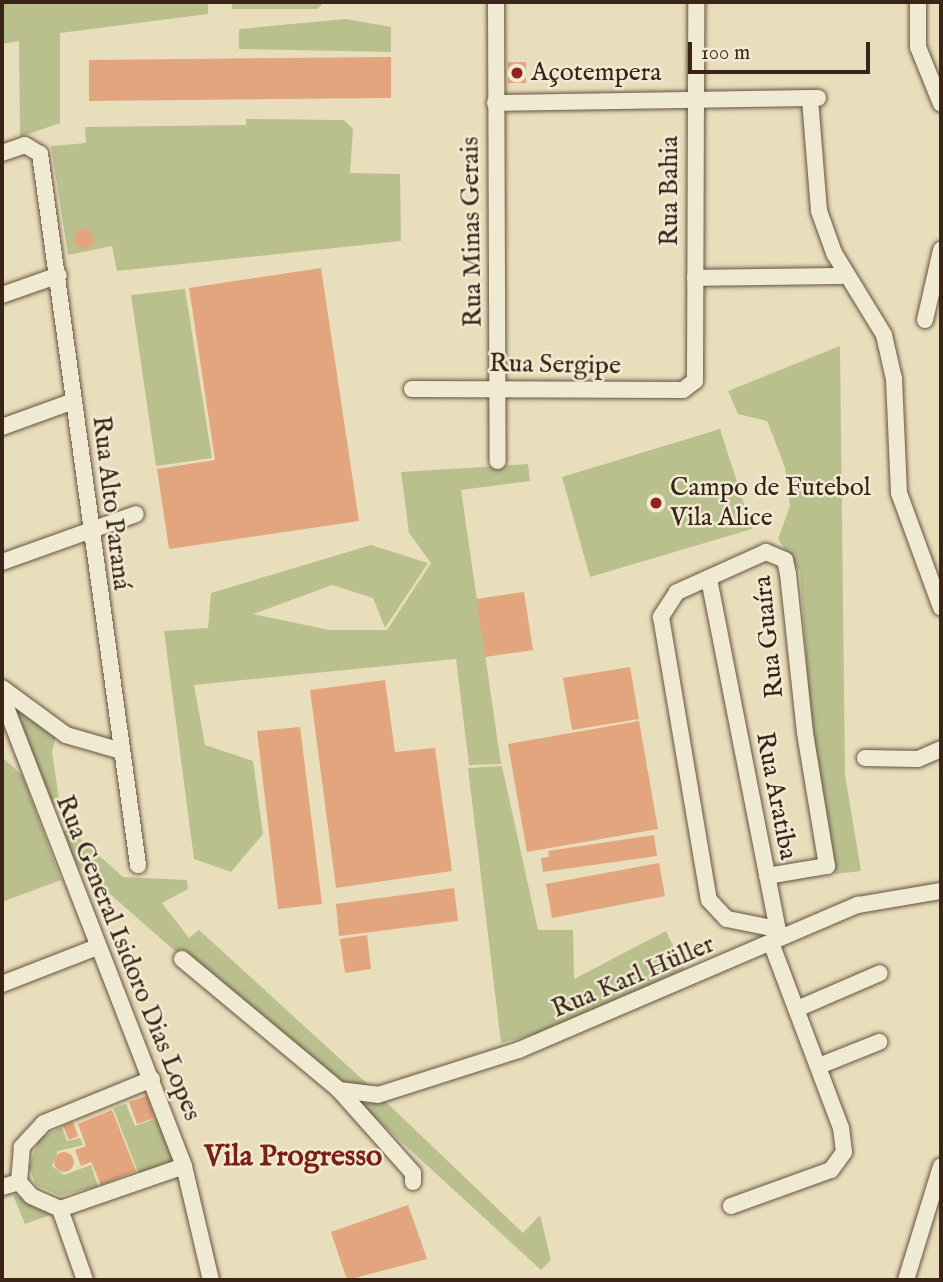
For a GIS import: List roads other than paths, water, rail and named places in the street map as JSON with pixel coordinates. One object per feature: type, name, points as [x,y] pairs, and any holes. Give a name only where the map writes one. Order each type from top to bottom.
[{"type":"street","name":"Rua Minas Gerais","points":[[496,2],[498,461]]},
{"type":"street","name":"Rua Bahia","points":[[695,381],[696,2]]},
{"type":"street","points":[[918,2],[918,47],[941,104]]},
{"type":"street","points":[[495,103],[695,98],[815,99],[819,211],[847,276],[870,303],[884,335],[894,379],[899,493],[941,608]]},
{"type":"street","name":"Rua Alto Paraná","points":[[2,153],[25,145],[37,148],[59,275],[118,750],[138,865]]},
{"type":"street","points":[[925,320],[941,250]]},
{"type":"street","points":[[2,295],[59,275]]},
{"type":"street","points":[[695,278],[847,276]]},
{"type":"street","name":"Rua Sergipe","points":[[412,389],[682,390],[695,381]]},
{"type":"street","points":[[2,428],[74,401]]},
{"type":"street","points":[[2,562],[136,514]]},
{"type":"street","name":"Rua Guaíra","points":[[767,876],[827,866],[804,733],[788,574],[785,560],[766,552],[668,598],[661,617],[709,900],[727,919],[776,937]]},
{"type":"street","name":"Rua Aratiba","points":[[709,579],[767,876],[776,937],[797,1009],[841,1128],[839,1161],[831,1170],[732,1206]]},
{"type":"street","points":[[2,688],[66,736],[118,750]]},
{"type":"street","name":"Rua General Isidoro Dias Lopes","points":[[2,698],[184,1166],[211,1280]]},
{"type":"street","points":[[865,758],[918,759],[941,750]]},
{"type":"street","name":"Rua Karl Hüller","points":[[340,1090],[378,1096],[519,1050],[776,937],[887,896],[941,891]]},
{"type":"street","points":[[2,984],[97,947]]},
{"type":"street","points":[[182,959],[340,1090],[413,1173],[413,1182]]},
{"type":"street","points":[[797,1009],[880,973]]},
{"type":"street","points":[[818,1066],[879,1042]]},
{"type":"street","points":[[152,1079],[44,1123],[22,1147],[19,1182],[32,1196],[60,1209],[184,1166]]},
{"type":"street","points":[[906,1280],[941,1166]]},
{"type":"street","points":[[2,1187],[19,1182]]},
{"type":"street","points":[[60,1209],[85,1280]]},
{"type":"place","name":"Açotempera","points":[[517,73]]},
{"type":"place","name":"Campo de Futebol Vila Alice","points":[[656,503]]},
{"type":"district","name":"Vila Progresso","points":[[293,1157]]}]
